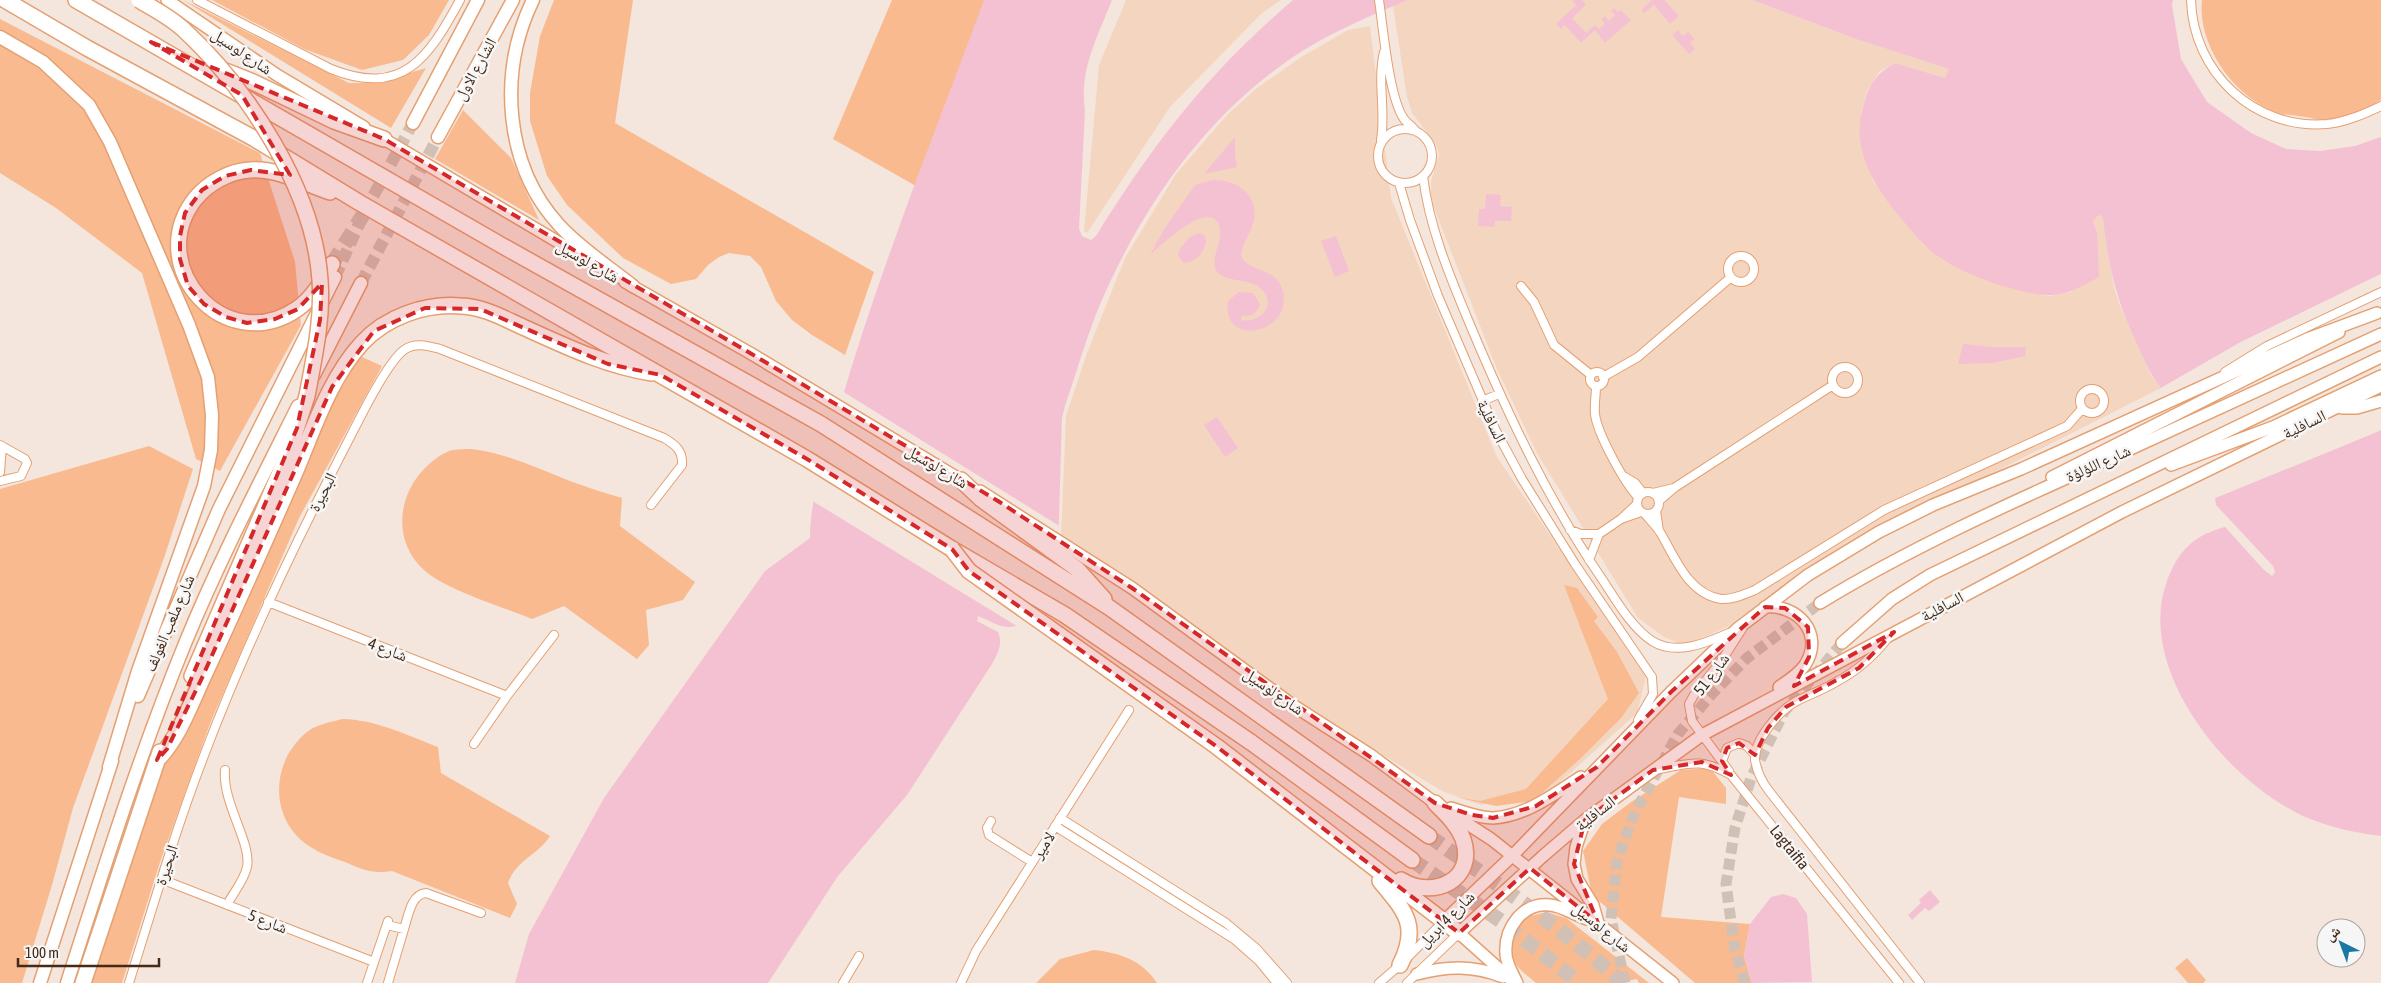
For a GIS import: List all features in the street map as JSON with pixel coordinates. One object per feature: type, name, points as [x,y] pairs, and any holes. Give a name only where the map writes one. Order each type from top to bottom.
[{"type":"highway","points":[[5,0],[87,48],[255,139],[360,203],[807,459],[952,549],[1065,615],[1252,743],[1412,860]]},
{"type":"highway","name":"شارع لوسيل","points":[[76,0],[152,42],[501,245],[1077,569],[1110,608],[1429,836]]},
{"type":"highway","points":[[83,983],[157,760],[288,454],[307,396],[320,320],[320,278],[317,259],[298,193],[276,151],[242,96],[182,28],[139,0]]},
{"type":"highway","points":[[152,42],[253,82],[334,121],[384,139]]},
{"type":"highway","points":[[333,271],[298,309],[275,319],[247,323],[226,318],[204,304],[188,286],[180,259],[180,236],[185,213],[202,190],[225,176],[251,170],[276,173],[360,203]]},
{"type":"highway","points":[[157,760],[167,749],[250,576],[332,387],[354,354],[374,332],[389,322],[425,308],[461,306],[502,316],[608,364],[661,375]]},
{"type":"highway","points":[[960,480],[981,500],[1077,569]]},
{"type":"highway","points":[[952,549],[969,571],[1216,746],[1459,933]]},
{"type":"highway","points":[[1357,853],[1408,885],[1420,889],[1430,889],[1450,883],[1463,865],[1464,841],[1452,819],[1435,802]]},
{"type":"highway","points":[[1357,853],[1397,900],[1407,917],[1410,941],[1400,965]]},
{"type":"main road","name":"الشارع الاول","points":[[413,122],[478,0]]},
{"type":"main road","name":"الشارع الاول","points":[[438,137],[513,0]]},
{"type":"main road","points":[[533,0],[515,49],[510,99],[520,155],[533,190],[560,226],[633,286]]},
{"type":"main road","points":[[0,36],[43,62],[89,105],[110,142],[189,325],[208,377],[212,415],[211,450],[204,486],[138,671],[110,767]]},
{"type":"main road","name":"شارع ملعب الغولف","points":[[40,983],[110,767],[168,624],[219,509],[333,271]]},
{"type":"main road","name":"شارع ملعب الغولف","points":[[67,983],[133,780],[187,640],[242,517],[361,282]]},
{"type":"street","name":"شارع لوسيل","points":[[167,0],[277,75],[633,286],[832,401],[960,480]]},
{"type":"street","name":"شارع لوسيل","points":[[197,0],[350,77],[376,78],[391,76],[408,70],[426,54],[438,40],[460,0]]},
{"type":"street","points":[[1379,0],[1385,50],[1399,109],[1415,130],[1426,138],[1432,150],[1431,164],[1423,176],[1412,182],[1399,183],[1387,177],[1378,164],[1377,157],[1383,128],[1381,66],[1385,50]]},
{"type":"street","points":[[2191,0],[2194,27],[2204,56],[2229,89],[2252,106],[2278,118],[2316,124],[2353,118],[2381,106]]},
{"type":"street","points":[[1380,143],[1392,131],[1407,128],[1415,130]]},
{"type":"street","name":"السافلية","points":[[1423,176],[1426,204],[1454,285],[1499,394],[1542,481],[1570,530],[1620,606],[1653,642],[1673,647],[1691,647],[1708,643],[1741,626]]},
{"type":"street","name":"السافلية","points":[[1399,183],[1410,220],[1438,296],[1482,401],[1522,479],[1574,564],[1652,677],[1653,694],[1647,707],[1624,741]]},
{"type":"street","points":[[1603,377],[1638,357],[1730,278]]},
{"type":"street","points":[[1521,286],[1534,302],[1554,345],[1591,375]]},
{"type":"street","points":[[2214,381],[2240,362],[2267,346],[2381,292]]},
{"type":"street","points":[[2034,492],[2060,472],[2379,312]]},
{"type":"street","name":"السافلية","points":[[1512,855],[1597,766],[1741,626],[1831,561],[1904,518],[2021,469],[2326,330],[2379,312]]},
{"type":"street","name":"شارع اللؤلؤة","points":[[1820,603],[1872,571],[2034,492],[2381,334]]},
{"type":"street","name":"البحيرة","points":[[129,983],[161,879],[205,754],[268,602],[302,530],[393,361],[409,347],[426,346],[440,349],[664,438],[675,445],[682,457],[682,465],[651,505]]},
{"type":"street","name":"شارع اللؤلؤة","points":[[1842,643],[1881,608],[1930,576],[2381,357]]},
{"type":"street","points":[[1591,375],[1598,372],[1603,377]]},
{"type":"street","points":[[1591,375],[1591,383],[1596,386]]},
{"type":"street","points":[[2095,496],[2272,427],[2381,376]]},
{"type":"street","points":[[1596,386],[1602,384],[1603,377]]},
{"type":"street","points":[[1659,531],[1656,511],[1659,501],[1674,488],[1833,385]]},
{"type":"street","points":[[1596,386],[1595,414],[1599,430],[1625,477],[1635,483],[1643,513],[1659,531],[1674,560],[1694,585],[1704,593],[1722,599],[1755,590],[1884,510],[2066,426],[2082,409]]},
{"type":"street","name":"السافلية","points":[[1530,868],[1585,820],[1702,735],[2122,512],[2381,386]]},
{"type":"street","points":[[1482,401],[1499,394]]},
{"type":"street","points":[[2338,408],[2357,408],[2381,401]]},
{"type":"street","points":[[0,472],[1,446],[25,459],[27,466],[21,476],[0,481]]},
{"type":"street","points":[[1570,530],[1581,534],[1599,534],[1621,519],[1639,498],[1674,488]]},
{"type":"street","points":[[1653,493],[1659,501]]},
{"type":"street","points":[[1621,519],[1656,511]]},
{"type":"street","points":[[1589,560],[1599,534]]},
{"type":"street","name":"شارع لوسيل","points":[[1077,569],[1132,588],[1294,706],[1372,756],[1530,868],[1673,983]]},
{"type":"street","name":"شارع 4","points":[[268,602],[507,696]]},
{"type":"street","points":[[1747,710],[1797,674],[1804,666],[1812,647],[1808,627],[1802,619],[1785,608],[1765,607]]},
{"type":"street","name":"شارع 51","points":[[1731,775],[1692,722],[1689,704],[1722,660],[1741,626]]},
{"type":"street","points":[[1755,755],[1768,728],[1786,707],[1836,682],[1859,668],[1873,656],[1894,632]]},
{"type":"street","points":[[474,744],[507,696],[554,635]]},
{"type":"street","name":"لامير","points":[[961,983],[976,952],[1129,710]]},
{"type":"street","points":[[1722,761],[1727,748],[1740,743],[1747,746],[1755,755],[1760,776],[1769,792],[1920,983]]},
{"type":"street","name":"Lagtaifia","points":[[1653,770],[1702,762],[1713,765],[1731,775],[1899,983]]},
{"type":"street","points":[[1435,802],[1472,815],[1493,818],[1536,806],[1597,766]]},
{"type":"street","points":[[225,770],[224,779],[229,802],[246,851],[248,866],[227,905]]},
{"type":"street","points":[[1060,818],[1234,939],[1269,966],[1287,983]]},
{"type":"street","points":[[1585,820],[1576,847],[1574,864],[1577,879],[1593,905],[1598,924]]},
{"type":"street","points":[[991,821],[987,828],[989,834],[1032,862]]},
{"type":"street","points":[[1055,826],[1156,884]]},
{"type":"street","name":"شارع 4 ابريل","points":[[1379,983],[1400,965],[1512,855]]},
{"type":"street","name":"شارع 4 ابريل","points":[[1406,983],[1530,868]]},
{"type":"street","name":"شارع 5","points":[[161,879],[374,962]]},
{"type":"street","points":[[388,983],[404,929],[416,897],[420,893],[426,893],[481,913]]},
{"type":"street","points":[[1515,983],[1506,956],[1510,927],[1519,916],[1533,908],[1550,905],[1598,924]]},
{"type":"street","points":[[367,983],[388,923],[404,929]]},
{"type":"street","points":[[1459,933],[1515,983]]},
{"type":"street","points":[[843,983],[859,956]]},
{"type":"street","points":[[1269,966],[1278,983]]},
{"type":"street","points":[[1417,974],[1445,968],[1474,968],[1490,972],[1515,983]]},
{"type":"highlighted area","points":[[151,42],[384,139],[750,353],[998,501],[1132,588],[1435,803],[1472,815],[1493,818],[1536,806],[1597,767],[1671,692],[1765,607],[1785,608],[1808,627],[1809,657],[1794,686],[1894,632],[1859,668],[1786,707],[1768,728],[1755,755],[1739,743],[1727,748],[1722,761],[1731,775],[1702,762],[1653,770],[1585,820],[1574,864],[1598,923],[1530,868],[1459,933],[1216,746],[969,571],[952,549],[807,459],[661,375],[608,364],[480,309],[425,308],[374,331],[332,387],[201,680],[167,749],[157,760],[297,428],[320,320],[322,283],[298,309],[275,319],[247,323],[226,317],[204,304],[188,286],[180,259],[180,236],[185,213],[202,190],[225,176],[251,170],[290,175],[242,95]]},
{"type":"shaded area","points":[[183,0],[349,83],[376,83],[426,68],[391,128]]},
{"type":"shaded area","points":[[212,0],[449,0],[429,35],[403,60],[362,70],[304,49]]},
{"type":"shaded area","points":[[554,0],[633,0],[615,123],[874,272],[845,355],[792,320],[776,301],[761,267],[750,256],[729,253],[708,265],[696,279],[671,284],[623,258],[567,205],[547,176],[530,121],[530,93],[540,36]]},
{"type":"shaded area","points":[[892,0],[986,0],[916,186],[833,139]]},
{"type":"shaded area","points":[[984,0],[1112,0],[1095,41],[1085,81],[1079,229],[1082,236],[1091,240],[1096,236],[1139,170],[1185,110],[1235,54],[1293,0],[1408,0],[1323,39],[1296,55],[1264,79],[1234,105],[1206,134],[1181,164],[1158,197],[1137,230],[1101,302],[1065,406],[1062,418],[1058,551],[1027,620],[1008,627],[978,616],[977,621],[998,632],[999,648],[992,664],[907,795],[838,876],[768,983],[515,983],[529,934],[604,798],[765,571],[810,538],[816,489],[855,357],[889,254]]},
{"type":"shaded area","points":[[1126,0],[1281,0],[1262,13],[1170,107],[1087,233],[1084,231],[1099,65]]},
{"type":"shaded area","points":[[1408,0],[1752,0],[1856,39],[1949,69],[1945,78],[1895,63],[1880,71],[1867,91],[1861,112],[1873,181],[1924,245],[1943,260],[1985,279],[2024,291],[2050,296],[2071,292],[2097,232],[2093,222],[2100,215],[2103,219],[2114,288],[2121,308],[2151,375],[2161,388],[1957,491],[1793,580],[1732,625],[1692,642],[1679,643],[1664,637],[1638,618],[1537,453],[1497,369],[1433,205],[1431,182],[1439,155],[1436,144],[1412,113],[1407,97],[1393,6]]},
{"type":"shaded area","points":[[1572,0],[1582,0],[1586,5],[1572,18],[1586,33],[1595,25],[1599,29],[1605,24],[1601,19],[1605,16],[1609,21],[1615,15],[1611,11],[1614,8],[1618,12],[1621,10],[1631,20],[1605,43],[1595,30],[1581,43],[1565,25],[1561,29],[1556,24],[1576,5]]},
{"type":"shaded area","points":[[1652,0],[1664,0],[1679,16],[1670,24],[1654,5],[1644,13],[1641,10]]},
{"type":"shaded area","points":[[1752,0],[2173,0],[2172,5],[2181,59],[2207,102],[2251,133],[2286,149],[2320,151],[2355,146],[2381,137],[2381,274],[2241,342],[2161,388],[2145,361],[2124,313],[2114,283],[2103,219],[2100,215],[2093,222],[2097,232],[2099,277],[2062,294],[2037,294],[1994,283],[1964,271],[1942,259],[1917,237],[1883,196],[1862,152],[1860,120],[1869,90],[1875,79],[1895,63],[1945,78],[1949,69],[1856,39]]},
{"type":"shaded area","points":[[2202,0],[2381,0],[2381,100],[2348,115],[2324,120],[2278,113],[2262,106],[2234,83],[2222,68],[2206,35],[2202,17]]},
{"type":"shaded area","points":[[0,19],[260,153],[295,262],[301,325],[220,471],[196,459],[142,273],[56,208],[0,173]]},
{"type":"shaded area","points":[[1370,26],[1391,198],[1497,457],[1646,677],[1637,713],[1549,792],[1481,805],[1442,791],[1314,713],[1061,538],[1066,416],[1087,353],[1125,258],[1176,174],[1226,116],[1257,88],[1300,58],[1348,30]]},
{"type":"shaded area","points":[[1678,30],[1683,36],[1688,32],[1695,39],[1690,43],[1695,49],[1689,54],[1672,35]]},
{"type":"shaded area","points":[[463,110],[511,158],[539,220],[435,159]]},
{"type":"shaded area","points":[[1235,137],[1237,167],[1204,174]]},
{"type":"shaded area","points":[[1212,180],[1229,182],[1243,189],[1249,195],[1255,210],[1254,219],[1241,256],[1249,265],[1275,278],[1283,292],[1283,306],[1278,318],[1268,326],[1257,330],[1245,330],[1235,325],[1229,316],[1228,301],[1239,292],[1253,293],[1260,304],[1255,313],[1242,316],[1241,320],[1253,320],[1263,314],[1268,304],[1264,292],[1259,287],[1226,277],[1215,269],[1215,258],[1220,240],[1220,231],[1216,220],[1209,217],[1199,219],[1187,225],[1150,255],[1163,231],[1195,185]]},
{"type":"shaded area","points":[[1486,194],[1501,195],[1500,206],[1512,207],[1511,221],[1495,221],[1494,227],[1478,226],[1479,209],[1485,209]]},
{"type":"shaded area","points":[[1195,234],[1204,235],[1206,240],[1204,249],[1195,260],[1182,262],[1178,254],[1181,247]]},
{"type":"shaded area","points":[[1336,236],[1349,271],[1335,277],[1321,241]]},
{"type":"shaded area","points":[[1963,344],[1993,347],[2026,347],[2025,356],[1993,363],[1958,364]]},
{"type":"shaded area","points":[[360,356],[382,366],[299,518],[211,721],[160,862],[122,983],[89,983],[161,772],[222,645],[323,420]]},
{"type":"shaded area","points":[[1217,417],[1238,448],[1225,457],[1204,425]]},
{"type":"shaded area","points":[[2381,430],[2381,836],[2344,830],[2308,818],[2278,802],[2248,780],[2220,752],[2196,720],[2176,686],[2164,651],[2160,615],[2167,581],[2176,561],[2188,546],[2214,530],[2225,527],[2264,570],[2272,576],[2275,572],[2273,566],[2216,505],[2215,498]]},
{"type":"shaded area","points":[[149,446],[193,469],[164,558],[73,808],[22,983],[0,983],[0,489]]},
{"type":"shaded area","points":[[472,449],[498,454],[622,498],[620,526],[695,582],[683,600],[646,610],[649,645],[637,659],[564,606],[532,619],[475,598],[446,584],[424,570],[414,559],[403,533],[402,520],[408,493],[424,469],[438,457],[453,450]]},
{"type":"shaded area","points":[[1564,585],[1577,588],[1598,617],[1594,621],[1617,652],[1639,693],[1621,718],[1581,758],[1533,801],[1496,806],[1455,797],[1480,801],[1526,789],[1608,699]]},
{"type":"shaded area","points":[[343,719],[380,725],[438,747],[441,773],[550,836],[540,848],[516,869],[508,883],[517,904],[510,918],[392,871],[368,871],[331,857],[312,848],[295,834],[287,822],[279,795],[283,767],[288,754],[297,742],[311,729]]},
{"type":"shaded area","points":[[1710,768],[1726,788],[1726,804],[1679,797],[1661,917],[1750,924],[1744,956],[1752,983],[1695,983],[1592,895],[1583,851],[1602,824],[1631,802],[1681,770]]},
{"type":"shaded area","points":[[1930,890],[1940,902],[1929,911],[1925,908],[1912,920],[1908,915],[1921,903],[1919,900]]},
{"type":"shaded area","points":[[1783,894],[1796,898],[1807,914],[1812,982],[1752,983],[1744,956],[1750,924],[1771,897]]},
{"type":"shaded area","points":[[1546,912],[1566,918],[1649,983],[1639,983],[1637,979],[1613,983],[1536,983],[1515,962],[1512,949],[1513,941],[1522,922],[1529,917]]},
{"type":"shaded area","points":[[1094,950],[1113,953],[1130,959],[1151,975],[1157,983],[1036,983],[1060,959]]},
{"type":"shaded area","points":[[2187,958],[2206,980],[2203,983],[2188,983],[2175,968]]},
{"type":"pier","points":[[2381,274],[2381,277],[2242,345],[2162,390],[2161,388],[2241,342]]},
{"type":"pier","points":[[842,391],[1061,527],[1060,551],[1038,611],[1029,622],[1020,628],[811,500]]},
{"type":"pier","points":[[2381,428],[2381,430],[2343,446],[2215,498],[2214,496]]},
{"type":"tunnel","points":[[335,277],[363,215],[413,123]]},
{"type":"tunnel","points":[[361,283],[438,137]]},
{"type":"tunnel","points":[[332,264],[363,215]]},
{"type":"tunnel","points":[[1625,983],[1611,919],[1617,861],[1635,812],[1678,734],[1711,695],[1747,658],[1820,603]]},
{"type":"tunnel","points":[[1745,983],[1735,951],[1726,884],[1735,828],[1751,778],[1784,712],[1842,643]]},
{"type":"tunnel","points":[[1429,836],[1576,943],[1622,983]]},
{"type":"tunnel","points":[[1412,860],[1501,921],[1579,983]]}]
